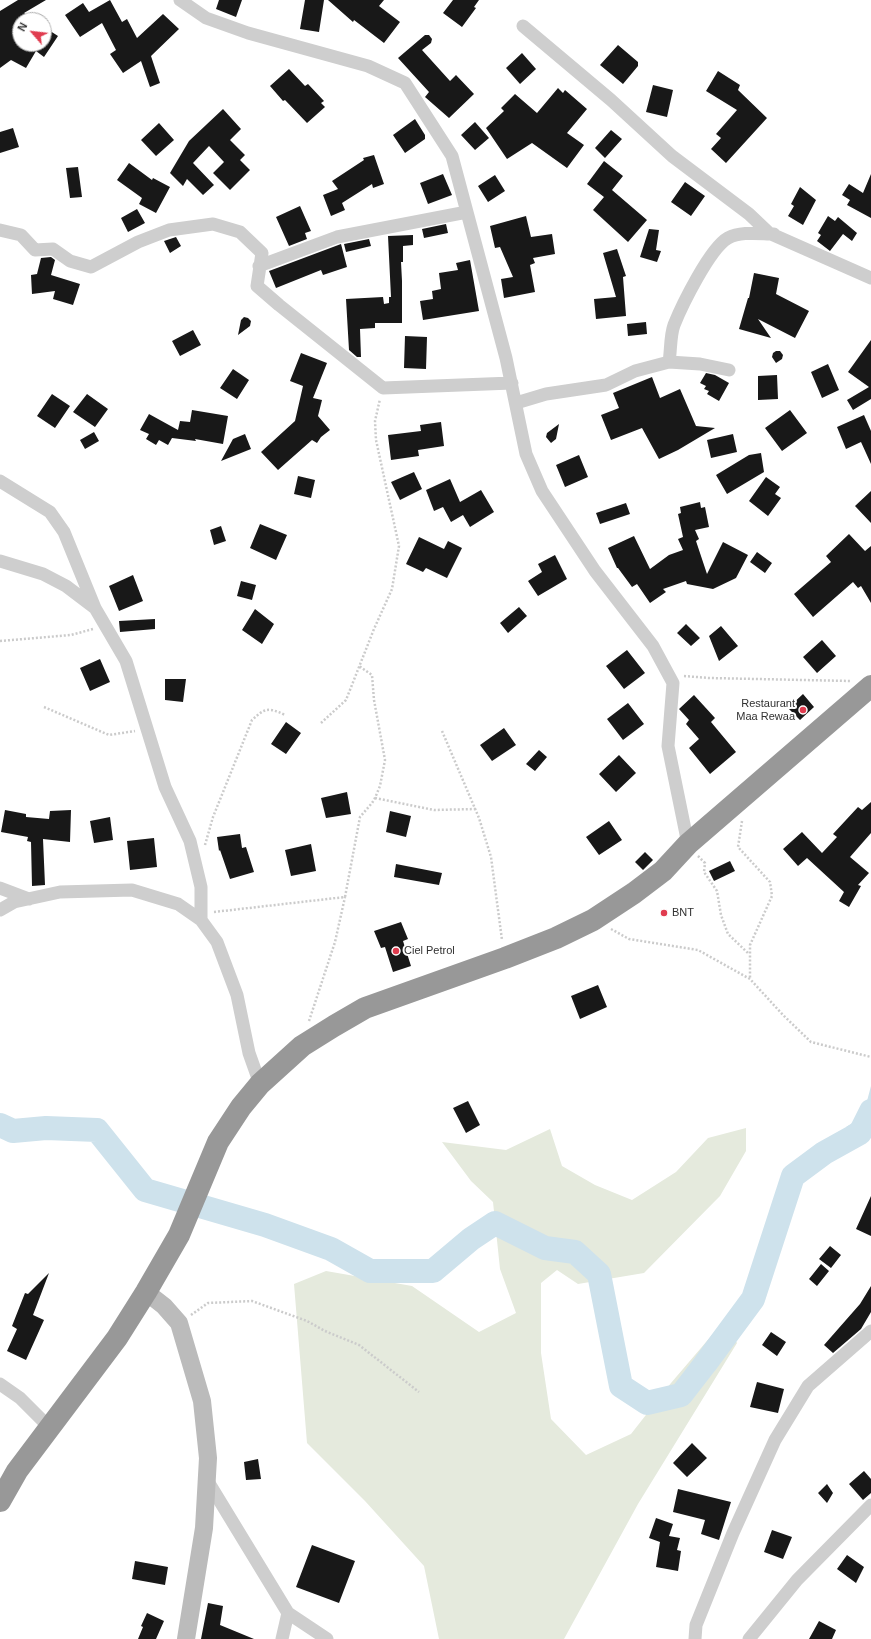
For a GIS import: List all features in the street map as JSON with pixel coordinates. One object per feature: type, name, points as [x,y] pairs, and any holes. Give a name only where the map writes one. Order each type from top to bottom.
[{"type":"highway","points":[[0,1501],[17,1471],[117,1338],[146,1292],[179,1235],[218,1142],[241,1107],[260,1084],[302,1046],[365,1008],[505,958],[556,938],[593,920],[634,893],[663,871],[688,844],[742,797],[863,684]]},
{"type":"street","points":[[180,0],[206,18],[248,33],[368,66],[405,83],[452,156],[506,358],[526,454],[542,491],[595,571],[653,646],[673,683],[668,746],[688,844]]},
{"type":"street","points":[[523,26],[611,100],[672,156],[749,214],[769,233],[871,278]]},
{"type":"street","points":[[260,266],[338,237],[467,212]]},
{"type":"street","points":[[0,230],[20,235],[35,250],[53,249],[70,261],[91,267],[138,242],[169,230],[213,224],[240,232],[262,253],[257,286],[278,305],[383,388],[512,383]]},
{"type":"street","points":[[669,362],[674,327],[697,277],[713,253],[728,238],[750,233],[774,234]]},
{"type":"street","points":[[516,403],[546,394],[606,385],[635,371],[669,362],[700,364],[729,370]]},
{"type":"street","points":[[0,481],[50,512],[64,532],[95,608],[126,661],[165,787],[190,841],[202,887],[201,917]]},
{"type":"street","points":[[0,561],[43,574],[66,586],[95,608]]},
{"type":"street","points":[[0,888],[29,899]]},
{"type":"street","points":[[0,910],[14,902],[60,892],[132,890],[178,904],[201,917],[217,942],[237,995],[249,1053],[260,1084]]},
{"type":"street","points":[[146,1292],[164,1306],[179,1323],[202,1401],[208,1458],[204,1528],[186,1639]]},
{"type":"street","points":[[695,1639],[696,1625],[733,1533],[775,1440],[808,1386],[871,1331]]},
{"type":"street","points":[[0,1384],[20,1398],[49,1427]]},
{"type":"street","points":[[207,1480],[288,1613],[328,1639]]},
{"type":"street","points":[[749,1639],[798,1580],[871,1506]]},
{"type":"street","points":[[282,1639],[288,1613]]},
{"type":"path","points":[[322,723],[346,700],[374,629],[392,589],[400,546],[376,440],[375,421],[383,388]]},
{"type":"path","points":[[0,641],[71,635],[105,626]]},
{"type":"path","points":[[302,1046],[335,942],[360,817],[375,798],[380,786],[385,760],[374,700],[372,675],[360,666]]},
{"type":"path","points":[[670,676],[863,684]]},
{"type":"path","points":[[44,707],[109,735],[147,729]]},
{"type":"path","points":[[204,847],[213,817],[252,720],[262,711],[272,709],[285,715]]},
{"type":"path","points":[[442,731],[476,809],[491,857],[505,958]]},
{"type":"path","points":[[742,797],[743,816],[738,847],[770,882],[772,896],[750,945],[750,979]]},
{"type":"path","points":[[375,798],[434,810],[476,809]]},
{"type":"path","points":[[688,844],[705,863],[704,872],[717,891],[721,915],[728,934],[750,954]]},
{"type":"path","points":[[201,917],[345,897]]},
{"type":"path","points":[[593,920],[629,939],[698,950],[750,979],[783,1015],[811,1042],[871,1057]]},
{"type":"path","points":[[179,1323],[208,1303],[252,1301],[307,1321],[359,1345],[419,1392]]},
{"type":"shaded area","points":[[746,1128],[746,1151],[720,1196],[644,1273],[578,1284],[557,1270],[541,1283],[541,1353],[551,1419],[586,1455],[631,1434],[671,1383],[724,1321],[737,1343],[638,1504],[564,1639],[439,1639],[424,1566],[365,1501],[307,1443],[294,1284],[326,1271],[412,1286],[479,1332],[516,1313],[500,1269],[493,1202],[471,1181],[442,1142],[506,1150],[550,1129],[562,1166],[595,1185],[632,1200],[676,1172],[708,1138]]},
{"type":"water","points":[[871,1086],[871,1129],[860,1143],[846,1127],[863,1116]]},
{"type":"building","points":[[18,0],[46,0],[26,12],[12,12],[12,52],[35,52],[26,68],[11,60],[0,68],[0,11]]},
{"type":"building","points":[[110,0],[122,22],[127,19],[137,38],[163,14],[179,29],[151,56],[160,83],[150,87],[141,61],[123,73],[110,54],[116,50],[102,23],[80,37],[65,15],[83,3],[89,12]]},
{"type":"building","points":[[219,0],[242,0],[236,17],[216,9]]},
{"type":"building","points":[[305,0],[324,0],[319,32],[300,29]]},
{"type":"building","points":[[328,0],[384,0],[379,6],[400,22],[384,43],[354,20],[353,22]]},
{"type":"building","points":[[453,0],[479,0],[474,7],[476,8],[462,27],[443,13]]},
{"type":"building","points":[[52,32],[58,36],[52,45]]},
{"type":"building","points":[[425,35],[429,35],[432,39],[431,43],[422,50],[450,81],[456,75],[474,94],[449,118],[425,97],[429,92],[398,58]]},
{"type":"building","points":[[618,45],[638,62],[638,66],[623,84],[600,65]]},
{"type":"building","points":[[37,52],[47,52],[44,57]]},
{"type":"building","points":[[522,53],[536,69],[520,84],[506,68]]},
{"type":"building","points":[[289,69],[305,86],[308,84],[324,101],[321,103],[325,107],[307,123],[285,100],[283,101],[270,86]]},
{"type":"building","points":[[718,71],[740,85],[738,90],[767,118],[726,163],[711,149],[721,138],[716,134],[737,110],[706,91]]},
{"type":"building","points":[[653,85],[673,90],[667,117],[646,112]]},
{"type":"building","points":[[558,88],[563,93],[565,90],[587,109],[567,133],[584,145],[567,168],[532,143],[507,159],[486,128],[504,111],[501,108],[515,94],[537,113]]},
{"type":"building","points":[[223,109],[241,129],[230,140],[245,155],[240,160],[250,170],[230,190],[213,173],[224,162],[209,146],[193,163],[214,185],[203,195],[187,179],[183,186],[170,173],[189,141]]},
{"type":"building","points":[[415,119],[425,135],[425,139],[405,153],[393,135]]},
{"type":"building","points":[[475,122],[489,138],[475,150],[461,135]]},
{"type":"building","points":[[159,123],[174,140],[156,156],[141,140]]},
{"type":"building","points":[[13,128],[19,147],[0,153],[0,132]]},
{"type":"building","points":[[611,130],[622,139],[605,158],[595,148]]},
{"type":"building","points":[[374,155],[384,184],[373,188],[372,184],[342,203],[345,210],[331,216],[323,195],[338,189],[332,181],[364,160],[363,158]]},
{"type":"building","points":[[604,161],[623,176],[612,190],[647,220],[628,242],[593,210],[604,197],[587,184]]},
{"type":"building","points":[[129,163],[152,180],[153,178],[170,187],[156,213],[139,204],[142,198],[117,180]]},
{"type":"building","points":[[78,167],[82,197],[70,198],[66,168]]},
{"type":"building","points":[[443,174],[452,195],[428,204],[420,183]]},
{"type":"building","points":[[871,174],[871,218],[847,205],[850,200],[842,195],[849,184],[863,193]]},
{"type":"building","points":[[495,175],[505,191],[488,202],[478,186]]},
{"type":"building","points":[[685,182],[705,196],[691,216],[671,202]]},
{"type":"building","points":[[800,187],[816,200],[803,225],[788,216],[794,206],[791,204]]},
{"type":"building","points":[[300,206],[311,231],[305,233],[307,239],[289,246],[276,217]]},
{"type":"building","points":[[137,209],[145,223],[128,232],[121,218]]},
{"type":"building","points":[[526,216],[531,237],[552,234],[555,254],[533,258],[535,263],[530,265],[535,292],[504,298],[501,279],[513,277],[500,247],[495,248],[490,226]]},
{"type":"building","points":[[828,216],[835,221],[838,217],[857,233],[852,241],[843,234],[830,251],[817,241],[821,235],[818,233]]},
{"type":"building","points":[[446,224],[448,233],[424,238],[422,229]]},
{"type":"building","points":[[649,229],[659,230],[656,250],[661,251],[657,262],[640,257]]},
{"type":"building","points":[[413,235],[413,245],[403,246],[403,262],[401,262],[402,323],[375,323],[375,328],[360,329],[361,357],[357,357],[349,350],[346,299],[383,297],[384,304],[389,303],[389,297],[391,297],[388,236]]},
{"type":"building","points":[[176,237],[181,246],[170,253],[164,241]]},
{"type":"building","points":[[369,239],[371,246],[346,252],[344,244]]},
{"type":"building","points":[[341,244],[347,267],[323,275],[321,270],[276,288],[269,271]]},
{"type":"building","points":[[617,249],[626,276],[623,277],[626,316],[596,319],[594,299],[616,297],[603,253]]},
{"type":"building","points":[[51,257],[55,260],[51,275],[80,284],[73,305],[53,299],[55,291],[32,294],[31,275],[37,274],[41,258]]},
{"type":"building","points":[[470,260],[479,311],[423,320],[420,301],[433,299],[432,291],[441,289],[439,273],[458,270],[456,263]]},
{"type":"building","points":[[754,273],[779,278],[776,294],[809,311],[795,338],[758,319],[771,338],[739,329],[749,298]]},
{"type":"building","points":[[244,317],[251,321],[250,326],[238,335],[241,320]]},
{"type":"building","points":[[646,322],[647,334],[628,336],[627,324]]},
{"type":"building","points":[[193,330],[201,345],[180,356],[172,341]]},
{"type":"building","points":[[405,336],[427,337],[426,369],[404,368]]},
{"type":"building","points":[[871,340],[871,399],[853,410],[847,400],[869,387],[848,372]]},
{"type":"building","points":[[780,351],[783,355],[782,359],[776,363],[772,357],[773,353]]},
{"type":"building","points":[[301,353],[327,363],[313,398],[322,400],[318,416],[330,430],[321,437],[317,443],[312,440],[278,470],[261,452],[295,421],[303,386],[290,381]]},
{"type":"building","points":[[828,364],[839,390],[822,398],[811,372]]},
{"type":"building","points":[[233,369],[249,380],[237,399],[220,388]]},
{"type":"building","points":[[706,373],[715,375],[729,383],[719,401],[707,394],[709,391],[704,389],[706,386],[700,383]]},
{"type":"building","points":[[777,375],[778,399],[758,400],[758,376]]},
{"type":"building","points":[[652,377],[660,398],[680,389],[696,426],[715,428],[678,450],[659,459],[642,428],[611,440],[601,415],[619,408],[613,393]]},
{"type":"building","points":[[52,394],[70,406],[55,428],[37,416]]},
{"type":"building","points":[[87,394],[108,409],[95,427],[73,412]]},
{"type":"building","points":[[192,410],[228,416],[223,444],[195,439],[196,441],[172,438],[168,445],[159,440],[156,445],[146,439],[149,434],[140,430],[149,414],[178,430],[180,421],[190,422]]},
{"type":"building","points":[[790,410],[807,433],[782,451],[765,428]]},
{"type":"building","points":[[864,415],[871,431],[871,464],[861,442],[846,449],[837,427]]},
{"type":"building","points":[[441,422],[444,446],[418,450],[419,456],[391,460],[388,435],[421,431],[420,425]]},
{"type":"building","points":[[559,424],[556,439],[551,443],[546,437],[547,433]]},
{"type":"building","points":[[94,432],[99,441],[85,449],[80,440]]},
{"type":"building","points":[[245,434],[251,449],[221,461],[233,439]]},
{"type":"building","points":[[733,434],[737,452],[711,458],[707,440]]},
{"type":"building","points":[[761,453],[764,472],[727,494],[716,475],[749,455]]},
{"type":"building","points":[[579,455],[588,477],[565,487],[556,465]]},
{"type":"building","points":[[414,472],[422,489],[400,500],[391,482]]},
{"type":"building","points":[[298,476],[315,480],[311,498],[294,494]]},
{"type":"building","points":[[766,477],[780,487],[775,494],[781,498],[768,516],[749,501]]},
{"type":"building","points":[[450,479],[460,502],[481,490],[494,512],[470,527],[463,515],[451,522],[443,507],[434,511],[426,490]]},
{"type":"building","points":[[871,491],[871,523],[855,506]]},
{"type":"building","points":[[700,502],[701,508],[705,507],[709,527],[695,530],[699,539],[696,541],[707,574],[723,542],[748,555],[736,578],[713,589],[687,584],[686,581],[663,589],[666,592],[650,603],[637,584],[632,587],[617,568],[608,548],[634,536],[650,569],[669,555],[683,550],[678,539],[683,537],[678,514],[681,513],[680,507]]},
{"type":"building","points":[[626,503],[630,514],[600,524],[596,513]]},
{"type":"building","points":[[260,524],[287,535],[276,560],[250,548]]},
{"type":"building","points":[[221,526],[226,541],[214,545],[210,530]]},
{"type":"building","points":[[849,534],[865,551],[871,546],[871,603],[861,586],[858,588],[853,582],[813,617],[794,594],[831,562],[826,556]]},
{"type":"building","points":[[419,537],[444,549],[448,541],[462,548],[447,578],[426,568],[423,572],[406,564]]},
{"type":"building","points":[[757,552],[772,563],[765,573],[750,562]]},
{"type":"building","points":[[555,555],[567,579],[538,596],[528,581],[542,572],[538,564]]},
{"type":"building","points":[[133,575],[143,601],[119,611],[109,586]]},
{"type":"building","points":[[241,581],[256,585],[252,600],[237,596]]},
{"type":"building","points":[[519,607],[527,616],[508,633],[500,623]]},
{"type":"building","points":[[255,609],[274,624],[262,644],[242,630]]},
{"type":"building","points":[[155,619],[155,629],[120,632],[119,621]]},
{"type":"building","points":[[686,624],[700,638],[691,646],[677,633]]},
{"type":"building","points":[[721,626],[738,646],[719,661],[709,636]]},
{"type":"building","points":[[822,640],[836,656],[817,673],[803,657]]},
{"type":"building","points":[[627,650],[645,673],[624,689],[606,666]]},
{"type":"building","points":[[100,659],[110,682],[90,691],[80,668]]},
{"type":"building","points":[[165,679],[186,679],[183,702],[165,700]]},
{"type":"building","points":[[803,694],[814,707],[800,720],[788,708]]},
{"type":"building","points":[[694,695],[715,718],[711,722],[736,752],[710,774],[689,748],[699,739],[686,724],[689,720],[679,709]]},
{"type":"building","points":[[628,703],[644,724],[623,740],[607,719]]},
{"type":"building","points":[[286,722],[301,733],[286,754],[271,744]]},
{"type":"building","points":[[504,728],[516,745],[492,761],[480,745]]},
{"type":"building","points":[[539,750],[547,757],[535,771],[526,764]]},
{"type":"building","points":[[619,755],[636,773],[616,792],[599,774]]},
{"type":"building","points":[[347,792],[351,814],[326,818],[321,798]]},
{"type":"building","points":[[871,802],[871,833],[850,857],[869,873],[858,885],[861,886],[849,907],[839,901],[844,892],[807,858],[798,866],[783,849],[802,832],[822,853],[837,837],[833,834],[858,807],[862,810]]},
{"type":"building","points":[[5,810],[26,814],[26,817],[49,819],[50,811],[71,810],[70,842],[43,839],[45,885],[32,886],[31,842],[27,841],[28,837],[1,832]]},
{"type":"building","points":[[390,811],[411,816],[406,837],[386,832]]},
{"type":"building","points":[[110,817],[113,840],[94,843],[90,821]]},
{"type":"building","points":[[609,821],[622,840],[599,855],[586,837]]},
{"type":"building","points":[[240,834],[242,848],[246,847],[254,872],[230,879],[220,850],[219,851],[217,837]]},
{"type":"building","points":[[154,838],[157,867],[130,870],[127,841]]},
{"type":"building","points":[[311,844],[316,871],[291,876],[285,850]]},
{"type":"building","points":[[645,852],[653,860],[643,870],[635,862]]},
{"type":"building","points":[[730,861],[735,871],[714,881],[709,871]]},
{"type":"building","points":[[396,864],[442,873],[439,885],[394,877]]},
{"type":"building","points":[[401,922],[408,939],[403,941],[411,966],[393,972],[385,947],[381,948],[374,931]]},
{"type":"building","points":[[598,985],[607,1007],[580,1019],[571,996]]},
{"type":"building","points":[[468,1101],[480,1125],[466,1133],[453,1108]]},
{"type":"building","points":[[871,1196],[871,1236],[856,1229]]},
{"type":"building","points":[[830,1246],[841,1255],[831,1268],[819,1259]]},
{"type":"building","points":[[821,1264],[829,1271],[817,1286],[809,1279]]},
{"type":"building","points":[[49,1273],[33,1315],[44,1320],[26,1360],[7,1351],[17,1329],[12,1326],[25,1293],[28,1294]]},
{"type":"building","points":[[871,1286],[871,1312],[861,1329],[833,1353],[824,1345],[860,1304]]},
{"type":"building","points":[[771,1332],[786,1342],[777,1356],[762,1345]]},
{"type":"building","points":[[757,1382],[784,1389],[778,1413],[750,1407]]},
{"type":"building","points":[[692,1443],[707,1458],[687,1477],[673,1463]]},
{"type":"building","points":[[258,1459],[261,1479],[246,1480],[244,1462]]},
{"type":"building","points":[[864,1471],[871,1479],[871,1493],[863,1500],[849,1484]]},
{"type":"building","points":[[827,1484],[833,1493],[827,1503],[818,1493]]},
{"type":"building","points":[[678,1489],[731,1502],[719,1540],[701,1534],[705,1520],[673,1512]]},
{"type":"building","points":[[656,1518],[673,1524],[669,1536],[680,1538],[677,1550],[681,1551],[678,1571],[656,1567],[660,1542],[649,1538]]},
{"type":"building","points":[[772,1530],[792,1537],[783,1559],[764,1552]]},
{"type":"building","points":[[312,1545],[355,1561],[339,1603],[296,1587]]},
{"type":"building","points":[[847,1555],[864,1567],[856,1583],[837,1569]]},
{"type":"building","points":[[135,1561],[168,1567],[165,1585],[132,1579]]},
{"type":"building","points":[[208,1603],[223,1606],[220,1625],[254,1639],[201,1639]]},
{"type":"building","points":[[147,1613],[164,1621],[156,1639],[138,1639],[143,1627],[141,1626]]},
{"type":"building","points":[[819,1621],[836,1630],[832,1639],[809,1639]]},
{"type":"waterway","points":[[0,1125],[13,1131],[46,1128],[97,1130],[145,1190],[265,1225],[331,1249],[370,1271],[433,1271],[471,1239],[495,1223],[545,1248],[575,1252],[599,1274],[621,1386],[647,1403],[681,1395],[753,1299],[793,1176],[824,1153],[860,1133],[871,1111]]},
{"type":"place","name":"Restaurant Maa Rewaa","points":[[803,710]]},
{"type":"place","name":"BNT","points":[[664,913]]},
{"type":"place","name":"Ciel Petrol","points":[[396,951]]}]
